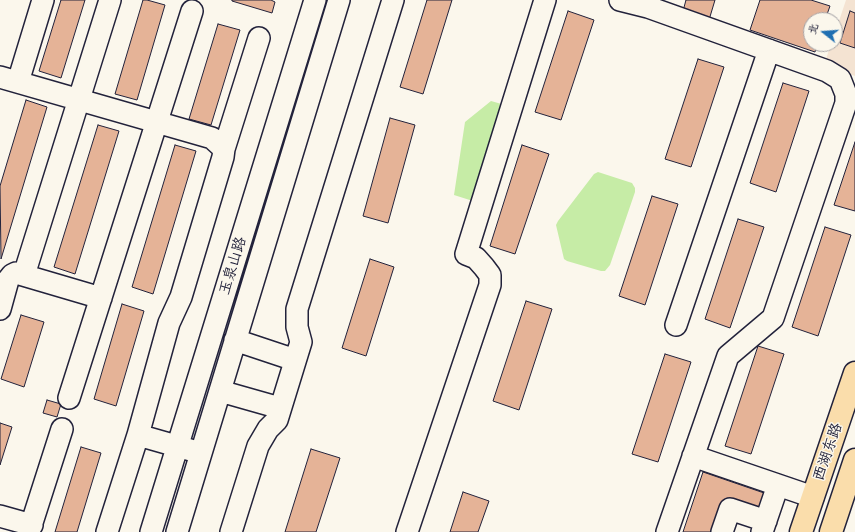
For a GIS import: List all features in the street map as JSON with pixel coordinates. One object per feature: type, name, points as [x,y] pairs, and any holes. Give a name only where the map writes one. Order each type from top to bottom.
[{"type":"main road","name":"西湖东路","points":[[801,532],[855,373]]},
{"type":"main road","name":"西湖东路","points":[[831,532],[855,460]]},
{"type":"street","points":[[43,0],[9,79],[212,138],[224,149]]},
{"type":"street","points":[[24,275],[110,0]]},
{"type":"street","name":"玉泉山路","points":[[151,532],[315,0]]},
{"type":"street","name":"玉泉山路","points":[[177,532],[339,0]]},
{"type":"street","points":[[231,532],[258,446],[268,429],[277,420],[301,342],[297,327],[297,309],[393,0]]},
{"type":"street","points":[[407,532],[490,285],[490,275],[484,267],[476,258],[466,254],[545,0]]},
{"type":"street","points":[[630,1],[665,6],[769,50],[827,70],[840,79],[846,94],[846,103],[773,318],[728,356],[667,532]]},
{"type":"street","points":[[69,398],[192,11]]},
{"type":"street","points":[[107,532],[138,435],[169,323],[181,297],[223,157],[224,149],[259,38]]},
{"type":"street","points":[[676,325],[769,50]]},
{"type":"street","points":[[0,309],[8,280],[16,273],[101,298]]},
{"type":"street","points":[[236,340],[295,360]]},
{"type":"street","points":[[220,391],[280,408]]},
{"type":"street","points":[[0,516],[30,529],[62,429]]},
{"type":"street","points":[[138,435],[201,453]]},
{"type":"street","points":[[693,456],[813,497]]},
{"type":"street","points":[[722,532],[730,509],[764,527],[778,485]]},
{"type":"shaded area","points":[[846,0],[855,0],[855,76],[824,65],[828,52],[843,52],[842,12]]},
{"type":"green space","points":[[491,101],[505,105],[476,202],[454,195],[465,122]]},
{"type":"green space","points":[[598,172],[632,183],[635,188],[635,192],[610,265],[605,271],[564,259],[556,225],[594,174]]},
{"type":"building","points":[[61,0],[85,0],[61,78],[39,71]]},
{"type":"building","points":[[143,0],[165,5],[137,100],[115,94]]},
{"type":"building","points":[[232,0],[271,0],[275,2],[272,13]]},
{"type":"building","points":[[427,0],[452,0],[423,94],[400,87]]},
{"type":"building","points":[[686,0],[715,0],[709,20],[683,11]]},
{"type":"building","points":[[760,0],[811,0],[830,6],[828,12],[803,12],[803,48],[750,30]]},
{"type":"building","points":[[568,11],[594,20],[561,120],[535,112]]},
{"type":"building","points":[[850,11],[855,13],[855,48],[843,44],[843,33]]},
{"type":"building","points":[[218,24],[240,30],[211,125],[189,119]]},
{"type":"building","points":[[698,59],[724,67],[691,167],[665,159]]},
{"type":"building","points":[[783,83],[809,91],[776,192],[750,183]]},
{"type":"building","points":[[26,100],[47,107],[1,259],[0,186]]},
{"type":"building","points":[[390,118],[415,125],[388,223],[363,216]]},
{"type":"building","points":[[98,125],[119,131],[75,274],[54,267]]},
{"type":"building","points":[[855,142],[855,211],[834,205]]},
{"type":"building","points":[[175,145],[196,151],[153,294],[132,287]]},
{"type":"building","points":[[522,145],[549,154],[515,254],[490,246]]},
{"type":"building","points":[[652,196],[678,204],[645,305],[619,296]]},
{"type":"building","points":[[738,219],[764,227],[730,328],[705,319]]},
{"type":"building","points":[[825,227],[851,235],[818,336],[792,327]]},
{"type":"building","points":[[370,259],[394,267],[366,356],[342,348]]},
{"type":"building","points":[[526,301],[552,309],[519,410],[493,401]]},
{"type":"building","points":[[122,304],[144,311],[116,406],[94,399]]},
{"type":"building","points":[[21,315],[44,322],[24,387],[1,379]]},
{"type":"building","points":[[758,346],[784,354],[751,454],[725,446]]},
{"type":"building","points":[[665,354],[691,362],[658,462],[632,454]]},
{"type":"building","points":[[47,400],[61,404],[57,417],[43,413]]},
{"type":"building","points":[[0,423],[12,427],[0,465]]},
{"type":"building","points":[[81,447],[101,453],[77,532],[55,532]]},
{"type":"building","points":[[311,449],[340,458],[316,532],[285,532]]},
{"type":"building","points":[[703,472],[767,494],[760,513],[727,503],[718,532],[683,532]]},
{"type":"building","points":[[463,492],[489,501],[478,532],[450,532]]}]
